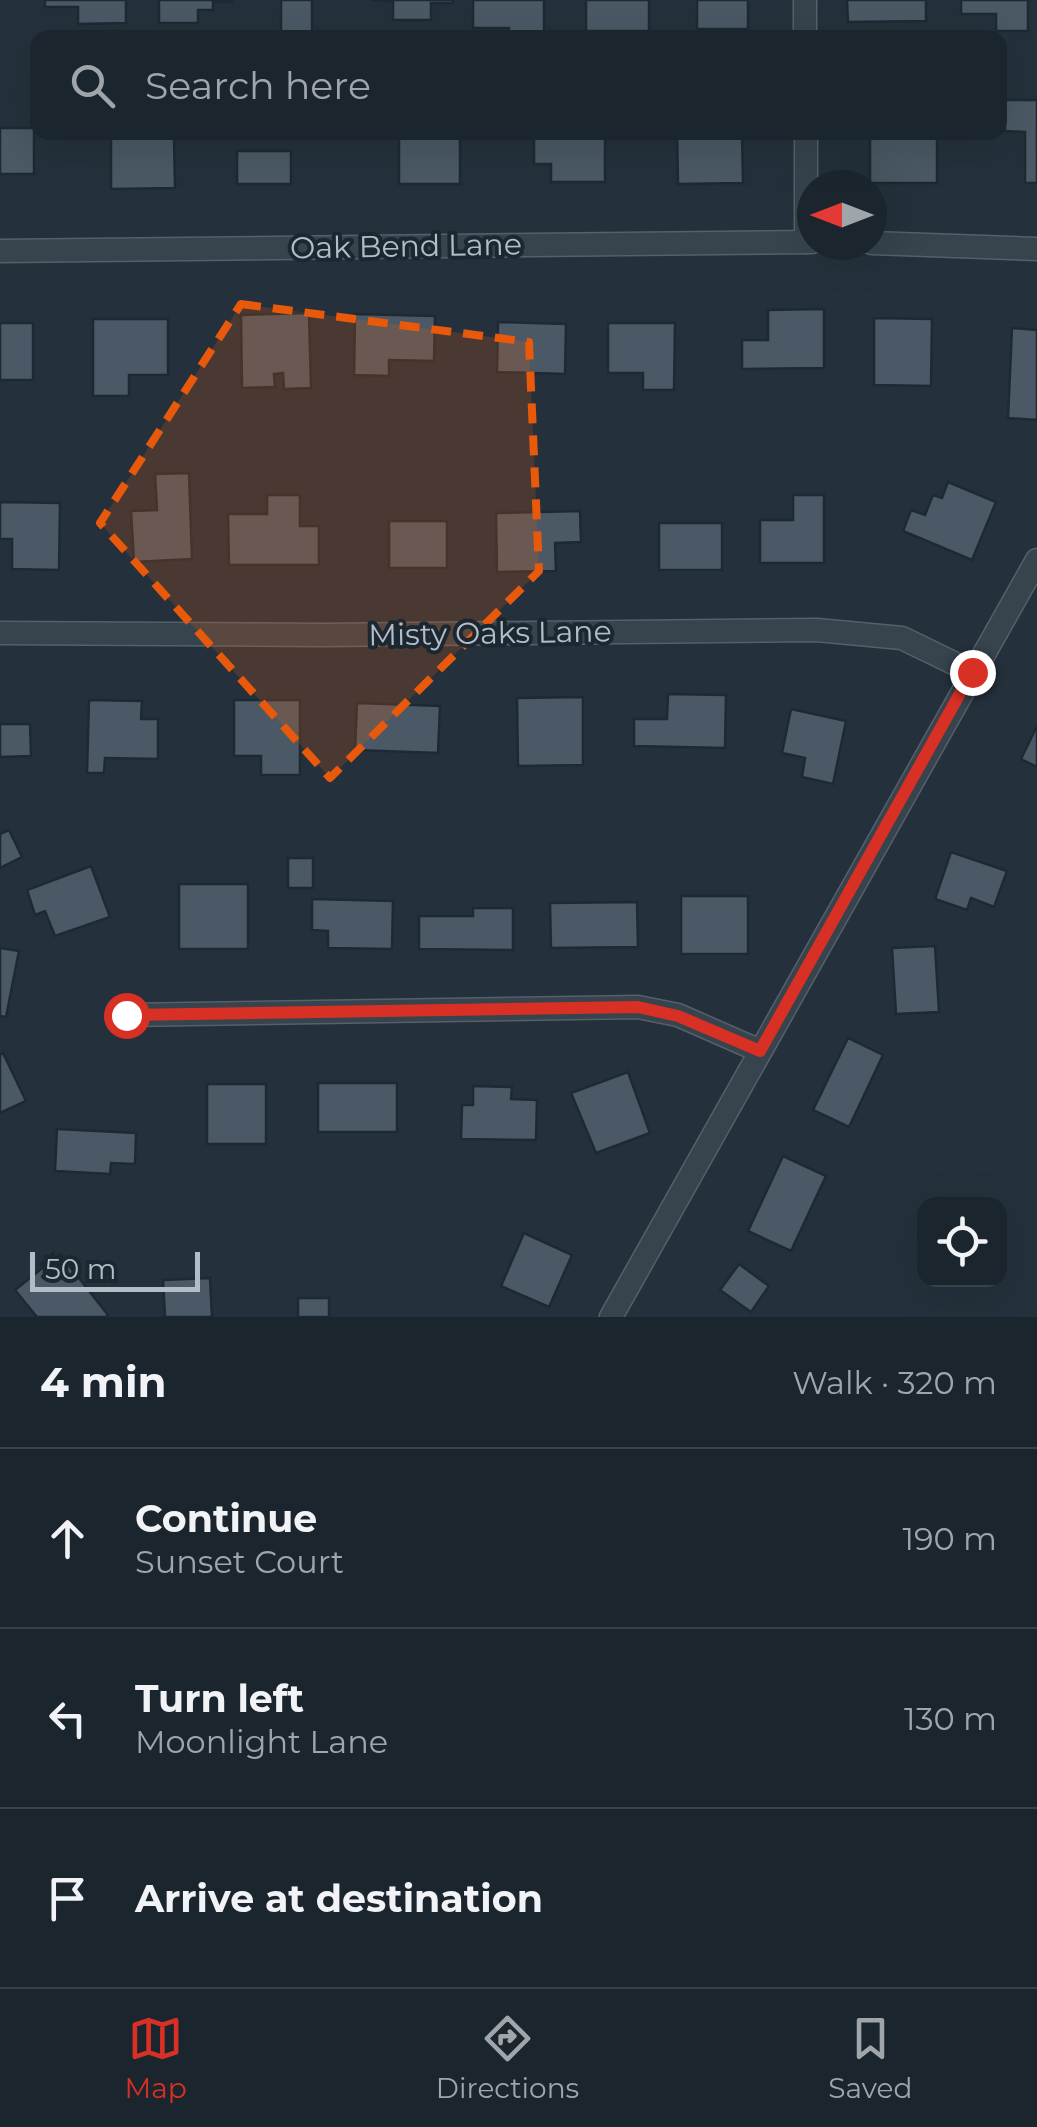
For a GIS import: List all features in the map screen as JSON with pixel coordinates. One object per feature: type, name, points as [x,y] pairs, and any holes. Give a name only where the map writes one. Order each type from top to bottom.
[{"type":"street","points":[[805,0],[806,30]]},
{"type":"street","points":[[806,140],[807,170]]},
{"type":"street","name":"Oak Bend Lane","points":[[0,250],[797,242]]},
{"type":"street","points":[[887,244],[1037,249]]},
{"type":"street","points":[[611,1317],[1037,560]]},
{"type":"street","name":"Misty Oaks Lane","points":[[0,633],[323,635],[817,630],[902,638],[972,672]]},
{"type":"street","points":[[126,1015],[638,1007],[678,1016],[760,1051]]},
{"type":"highlighted area","points":[[241,304],[529,342],[539,571],[330,778],[100,523]]},
{"type":"building","points":[[45,0],[126,0],[126,23],[78,24],[78,7],[45,7]]},
{"type":"building","points":[[159,0],[232,2],[213,2],[213,10],[198,10],[198,23],[159,23]]},
{"type":"building","points":[[281,0],[312,0],[312,30],[281,30]]},
{"type":"building","points":[[371,0],[453,3],[431,3],[431,20],[393,20],[393,2]]},
{"type":"building","points":[[473,0],[544,0],[544,30],[473,28]]},
{"type":"building","points":[[586,0],[649,0],[649,30],[586,30]]},
{"type":"building","points":[[697,0],[748,0],[748,29],[697,29]]},
{"type":"building","points":[[847,0],[926,0],[926,21],[848,22]]},
{"type":"building","points":[[961,0],[1028,0],[1028,31],[996,30],[996,14],[961,14]]},
{"type":"building","points":[[1007,100],[1037,100],[1037,183],[1025,183],[1025,132],[1007,131]]},
{"type":"building","points":[[0,128],[30,128],[34,174],[0,174]]},
{"type":"building","points":[[111,140],[174,140],[175,188],[111,189]]},
{"type":"building","points":[[399,140],[460,140],[460,184],[399,184]]},
{"type":"building","points":[[534,140],[605,140],[605,182],[551,182],[551,164],[534,164]]},
{"type":"building","points":[[677,140],[742,140],[743,183],[678,184]]},
{"type":"building","points":[[870,140],[937,140],[937,183],[887,183],[887,170],[870,170]]},
{"type":"building","points":[[237,151],[291,151],[291,184],[237,184]]},
{"type":"building","points":[[824,309],[824,368],[742,369],[742,340],[768,340],[768,310]]},
{"type":"building","points":[[309,313],[311,388],[284,389],[283,373],[274,374],[275,387],[242,388],[241,315]]},
{"type":"building","points":[[355,314],[435,316],[434,361],[389,360],[389,376],[354,375]]},
{"type":"building","points":[[874,318],[932,319],[931,386],[874,385]]},
{"type":"building","points":[[93,319],[168,319],[168,375],[129,375],[129,396],[93,396]]},
{"type":"building","points":[[498,322],[566,324],[565,374],[497,372]]},
{"type":"building","points":[[0,323],[33,323],[33,380],[0,380]]},
{"type":"building","points":[[608,323],[675,323],[674,390],[643,390],[643,373],[608,373]]},
{"type":"building","points":[[1012,328],[1037,330],[1037,420],[1008,418]]},
{"type":"building","points":[[189,473],[192,559],[134,562],[131,511],[157,510],[155,474]]},
{"type":"building","points":[[948,482],[996,502],[972,560],[903,531],[911,510],[925,515],[933,495],[942,498]]},
{"type":"building","points":[[267,495],[300,495],[300,526],[319,526],[319,565],[229,565],[228,514],[267,514]]},
{"type":"building","points":[[793,495],[824,495],[824,563],[760,563],[760,520],[793,520]]},
{"type":"building","points":[[0,502],[60,503],[59,570],[12,569],[12,539],[0,539]]},
{"type":"building","points":[[580,511],[581,542],[555,543],[556,571],[497,572],[496,513]]},
{"type":"building","points":[[389,521],[447,521],[447,568],[389,568]]},
{"type":"building","points":[[659,523],[722,523],[722,570],[659,570]]},
{"type":"building","points":[[668,694],[726,695],[725,748],[634,746],[634,719],[667,719]]},
{"type":"building","points":[[583,697],[583,765],[518,766],[517,698]]},
{"type":"building","points":[[89,700],[142,701],[141,719],[158,719],[158,759],[105,758],[104,773],[87,773]]},
{"type":"building","points":[[234,700],[300,700],[300,775],[261,775],[261,756],[234,756]]},
{"type":"building","points":[[357,703],[440,706],[438,753],[355,750]]},
{"type":"building","points":[[791,709],[846,721],[833,784],[802,777],[805,758],[782,753]]},
{"type":"building","points":[[0,724],[30,724],[31,756],[0,757]]},
{"type":"building","points":[[1037,726],[1037,767],[1021,759]]},
{"type":"building","points":[[9,830],[22,857],[0,868],[0,834]]},
{"type":"building","points":[[951,852],[1007,871],[994,907],[971,898],[967,910],[935,899]]},
{"type":"building","points":[[288,858],[313,858],[313,888],[288,888]]},
{"type":"building","points":[[91,866],[110,917],[55,936],[45,911],[35,915],[27,890]]},
{"type":"building","points":[[179,884],[248,884],[248,949],[179,949]]},
{"type":"building","points":[[681,896],[748,896],[748,954],[681,954]]},
{"type":"building","points":[[312,899],[393,901],[392,949],[328,948],[328,931],[312,930]]},
{"type":"building","points":[[637,902],[638,947],[551,948],[550,903]]},
{"type":"building","points":[[473,908],[513,908],[513,950],[419,949],[419,916],[473,916]]},
{"type":"building","points":[[935,946],[939,1012],[896,1014],[892,948]]},
{"type":"building","points":[[0,948],[19,951],[6,1017],[0,1016]]},
{"type":"building","points":[[848,1038],[883,1055],[849,1127],[813,1110]]},
{"type":"building","points":[[3,1053],[26,1101],[0,1113],[0,1055]]},
{"type":"building","points":[[628,1072],[650,1133],[596,1153],[571,1093]]},
{"type":"building","points":[[318,1083],[397,1083],[397,1132],[318,1132]]},
{"type":"building","points":[[207,1084],[266,1084],[266,1144],[207,1144]]},
{"type":"building","points":[[473,1086],[512,1087],[511,1099],[537,1100],[536,1140],[461,1139],[462,1105],[473,1105]]},
{"type":"building","points":[[57,1129],[136,1133],[135,1164],[111,1163],[110,1174],[55,1171]]},
{"type":"building","points":[[783,1156],[826,1176],[791,1251],[748,1231]]},
{"type":"building","points":[[524,1233],[572,1255],[549,1307],[501,1286]]},
{"type":"building","points":[[60,1254],[106,1317],[37,1317],[15,1290]]},
{"type":"building","points":[[739,1264],[769,1286],[751,1312],[720,1290]]},
{"type":"building","points":[[210,1278],[212,1317],[165,1317],[163,1280]]},
{"type":"building","points":[[298,1298],[329,1298],[329,1317],[298,1317]]},
{"type":"route","points":[[126,1015],[638,1007],[678,1016],[760,1051],[972,672]]}]
